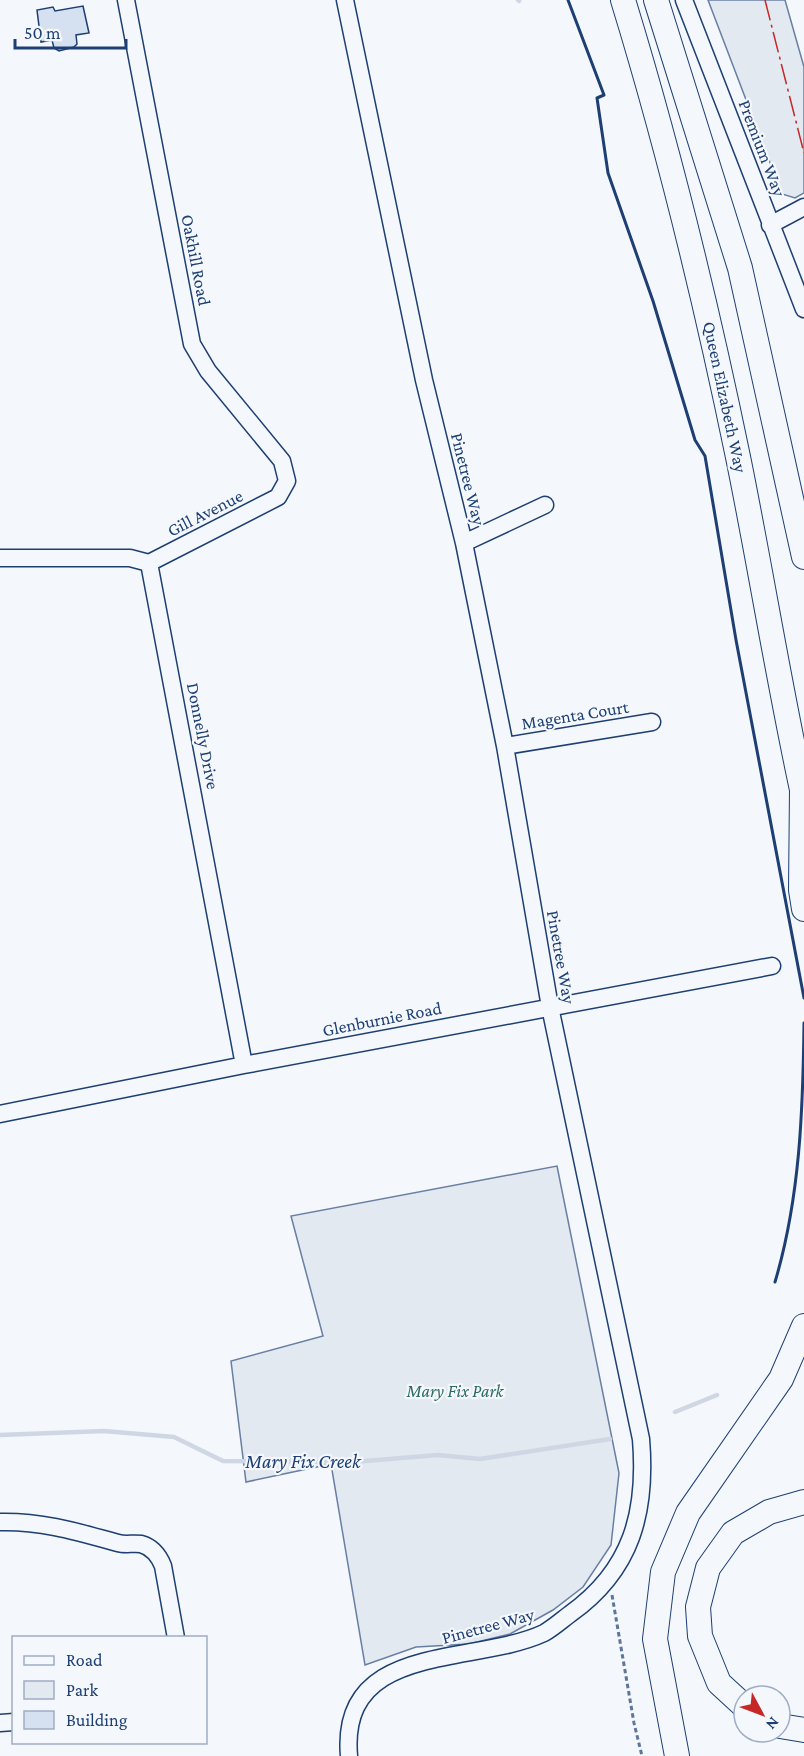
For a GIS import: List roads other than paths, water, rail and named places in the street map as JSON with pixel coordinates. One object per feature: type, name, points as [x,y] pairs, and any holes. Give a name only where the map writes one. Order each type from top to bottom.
[{"type":"highway","name":"Queen Elizabeth Way","points":[[623,0],[650,86],[696,261],[738,458],[803,794],[801,890],[804,909]]},
{"type":"highway","points":[[656,0],[740,268],[804,557]]},
{"type":"highway","points":[[677,1756],[655,1639],[663,1572],[688,1513],[781,1379],[804,1326]]},
{"type":"highway","points":[[732,1695],[719,1683],[700,1636],[698,1607],[708,1568],[733,1533],[769,1512],[804,1502]]},
{"type":"street","name":"Oakhill Road","points":[[126,0],[192,345],[208,371],[282,461],[287,481],[278,497]]},
{"type":"street","name":"Pinetree Way","points":[[345,0],[424,380],[464,543],[505,746],[550,1007],[641,1439],[644,1478],[639,1518],[627,1549],[591,1600],[545,1632],[512,1643],[399,1668],[370,1686],[353,1711],[348,1737],[349,1756]]},
{"type":"street","name":"Premium Way","points":[[684,0],[804,309]]},
{"type":"street","points":[[770,225],[804,207]]},
{"type":"street","name":"Gill Avenue","points":[[149,563],[278,497]]},
{"type":"street","points":[[464,543],[546,505]]},
{"type":"street","points":[[0,558],[130,558],[149,563]]},
{"type":"street","name":"Donnelly Drive","points":[[149,563],[244,1065]]},
{"type":"street","name":"Magenta Court","points":[[505,746],[652,722]]},
{"type":"street","name":"Glenburnie Road","points":[[0,1114],[244,1065],[772,966]]},
{"type":"street","points":[[0,1522],[28,1521],[62,1527],[121,1544],[141,1544],[151,1549],[159,1556],[163,1566],[176,1636]]},
{"type":"waterway","name":"Mary Fix Creek","points":[[675,1412],[717,1395]]},
{"type":"waterway","name":"Mary Fix Creek","points":[[0,1435],[104,1431],[174,1437],[223,1461],[353,1462],[438,1455],[480,1459],[610,1439]]},
{"type":"park label","name":"Mary Fix Park","points":[[455,1391]]}]
